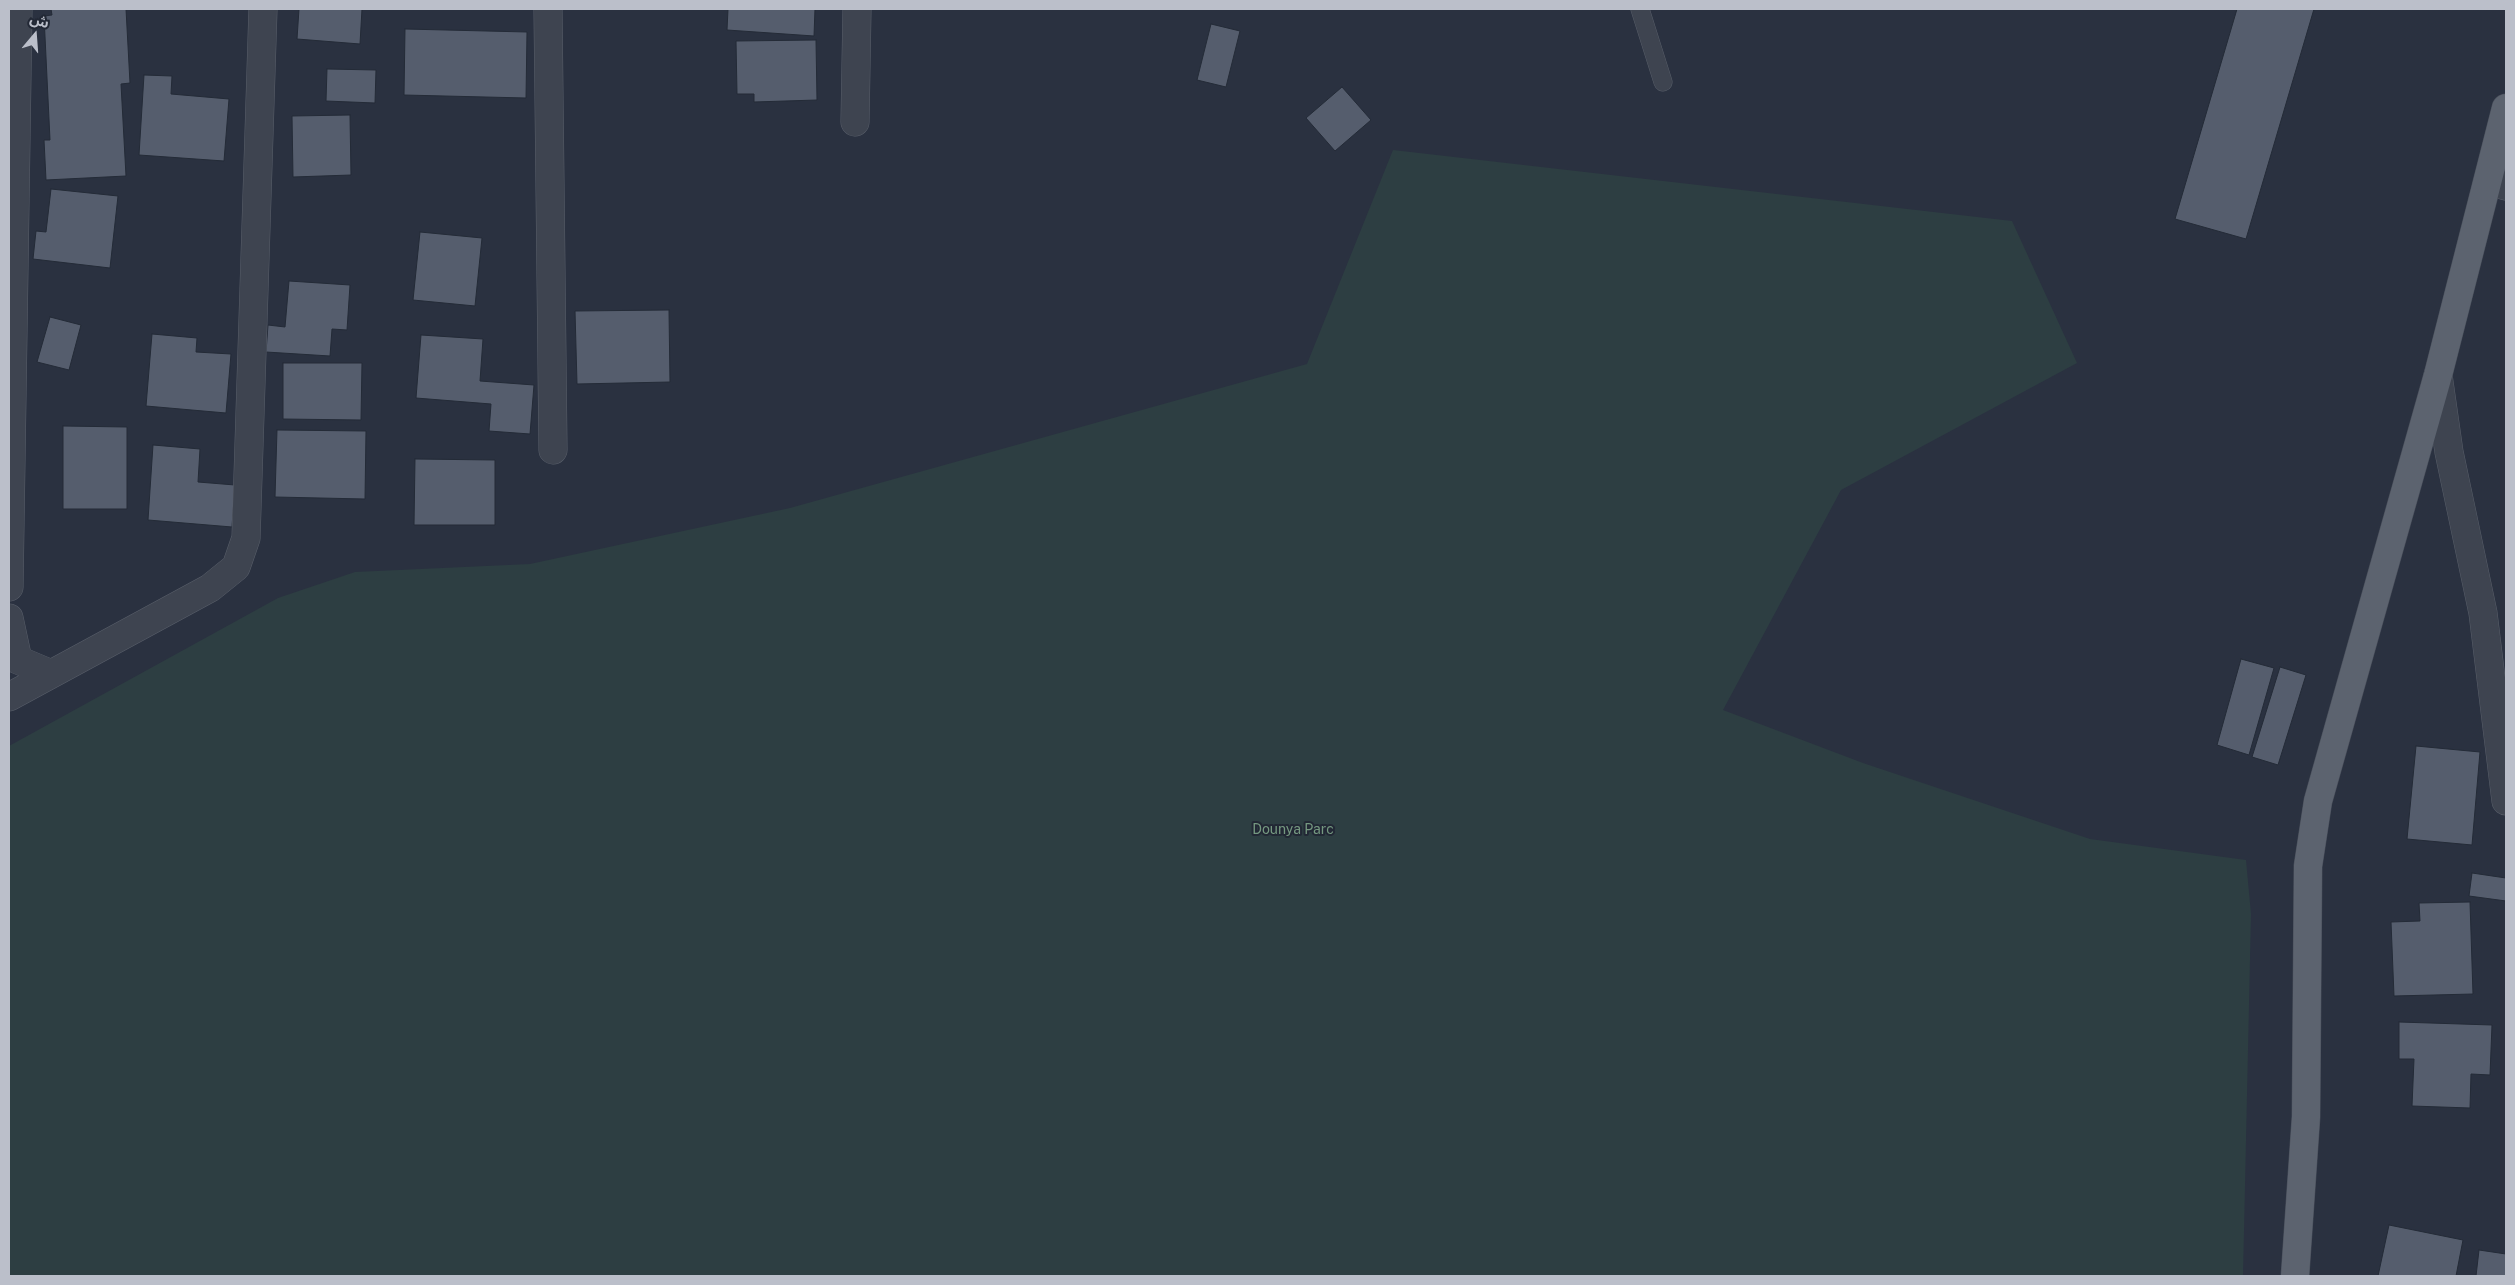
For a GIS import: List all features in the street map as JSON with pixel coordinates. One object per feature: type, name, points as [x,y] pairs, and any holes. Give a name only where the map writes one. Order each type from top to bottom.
[{"type":"main road","points":[[2295,1276],[2306,1117],[2308,866],[2318,801],[2438,375],[2497,184],[2506,108]]},
{"type":"street","points":[[9,586],[18,9]]},
{"type":"street","points":[[9,696],[210,588],[236,566],[246,538],[263,9]]},
{"type":"street","points":[[548,9],[553,450]]},
{"type":"street","points":[[855,122],[857,9]]},
{"type":"street","points":[[2438,375],[2449,452],[2483,613],[2506,801]]},
{"type":"street","points":[[9,618],[18,660],[49,673]]},
{"type":"lane","points":[[1640,9],[1662,82]]},
{"type":"green space","name":"Dounya Parc","points":[[1393,150],[2012,221],[2077,363],[1841,490],[1723,710],[1863,763],[2090,839],[2246,860],[2251,914],[2243,1276],[9,1276],[9,746],[278,598],[355,572],[530,564],[790,508],[1307,364]]},
{"type":"building","points":[[51,9],[126,9],[130,83],[121,84],[126,176],[46,180],[44,140],[50,140],[44,16],[52,15]]},
{"type":"building","points":[[299,9],[362,9],[360,44],[297,39]]},
{"type":"building","points":[[728,9],[815,9],[814,36],[727,30]]},
{"type":"building","points":[[2237,9],[2314,9],[2246,239],[2175,219]]},
{"type":"building","points":[[1211,24],[1240,31],[1226,87],[1197,80]]},
{"type":"building","points":[[405,29],[527,32],[526,98],[404,95]]},
{"type":"building","points":[[816,40],[817,100],[754,102],[754,94],[737,94],[736,41]]},
{"type":"building","points":[[327,69],[376,70],[375,103],[326,101]]},
{"type":"building","points":[[144,75],[172,76],[171,94],[229,99],[224,161],[139,155]]},
{"type":"building","points":[[1342,87],[1371,120],[1335,151],[1306,118]]},
{"type":"building","points":[[350,115],[351,175],[293,177],[292,116]]},
{"type":"building","points":[[51,189],[118,196],[110,268],[33,259],[36,231],[46,232]]},
{"type":"building","points":[[420,232],[482,238],[475,306],[413,300]]},
{"type":"building","points":[[289,281],[350,285],[347,330],[332,329],[330,356],[266,352],[268,325],[285,327]]},
{"type":"building","points":[[669,310],[670,382],[577,384],[575,311]]},
{"type":"building","points":[[50,317],[81,325],[69,370],[37,362]]},
{"type":"building","points":[[152,334],[197,338],[196,352],[231,354],[226,413],[146,406]]},
{"type":"building","points":[[421,335],[483,339],[480,381],[534,385],[530,434],[489,431],[491,404],[416,398]]},
{"type":"building","points":[[283,363],[362,363],[361,420],[283,419]]},
{"type":"building","points":[[63,426],[127,427],[127,509],[63,509]]},
{"type":"building","points":[[277,430],[366,431],[365,499],[275,497]]},
{"type":"building","points":[[153,445],[200,449],[198,482],[235,485],[232,527],[148,520]]},
{"type":"building","points":[[415,459],[495,460],[495,525],[414,525]]},
{"type":"building","points":[[2241,659],[2274,668],[2249,755],[2217,745]]},
{"type":"building","points":[[2280,667],[2306,675],[2278,765],[2252,757]]},
{"type":"building","points":[[2416,746],[2480,752],[2472,845],[2407,839]]},
{"type":"building","points":[[2472,873],[2506,878],[2506,901],[2469,896]]},
{"type":"building","points":[[2470,902],[2473,994],[2394,996],[2391,922],[2420,921],[2419,903]]},
{"type":"building","points":[[2399,1022],[2492,1025],[2490,1075],[2471,1074],[2470,1108],[2412,1106],[2414,1059],[2399,1059]]},
{"type":"building","points":[[2389,1225],[2463,1240],[2456,1276],[2378,1276]]},
{"type":"building","points":[[2479,1250],[2506,1254],[2506,1276],[2476,1276]]}]
